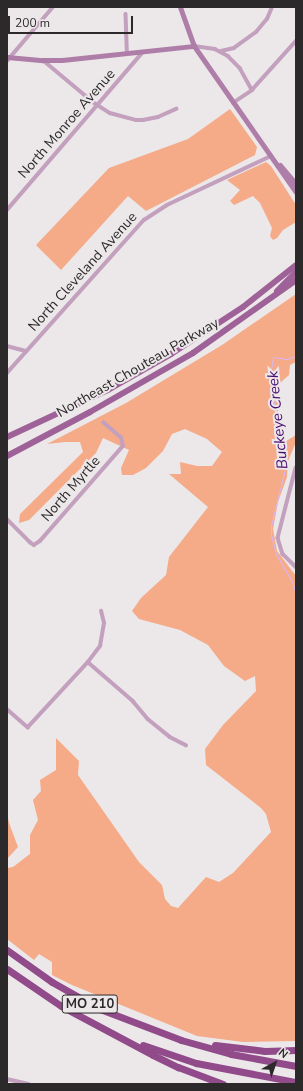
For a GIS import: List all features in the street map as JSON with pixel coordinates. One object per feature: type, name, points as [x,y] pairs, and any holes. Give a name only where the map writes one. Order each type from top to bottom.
[{"type":"highway","name":"MO 210","points":[[7,950],[52,982],[100,1010],[181,1040],[231,1054],[296,1066]]},
{"type":"highway","name":"MO 210","points":[[7,970],[61,1006],[124,1038],[196,1062],[296,1082]]},
{"type":"highway","points":[[124,1038],[178,1067],[223,1084]]},
{"type":"highway","points":[[181,1040],[235,1049],[265,1051],[296,1050]]},
{"type":"main road","points":[[180,7],[194,46],[296,192]]},
{"type":"main road","points":[[8,59],[43,60],[127,52],[143,52],[194,46]]},
{"type":"main road","points":[[270,156],[286,171],[296,184]]},
{"type":"main road","name":"Northeast Chouteau Parkway","points":[[7,437],[108,390],[171,354],[243,307],[296,265]]},
{"type":"main road","points":[[271,299],[296,272]]},
{"type":"main road","name":"Northeast Chouteau Parkway","points":[[7,456],[90,412],[193,353],[296,280]]},
{"type":"street","points":[[8,59],[53,7]]},
{"type":"street","points":[[220,51],[231,49],[256,32],[267,19],[272,7]]},
{"type":"street","points":[[126,14],[127,52]]},
{"type":"street","points":[[233,103],[252,90],[296,41]]},
{"type":"street","points":[[194,46],[205,46],[220,51],[228,56],[240,68],[252,90]]},
{"type":"street","name":"North Monroe Avenue","points":[[7,210],[143,52]]},
{"type":"street","points":[[43,60],[98,106],[110,113],[136,120],[158,117],[176,109]]},
{"type":"street","name":"North Cleveland Avenue","points":[[7,373],[144,220],[167,205],[270,156]]},
{"type":"street","points":[[7,346],[26,351]]},
{"type":"street","name":"North Myrtle","points":[[7,518],[30,542],[34,544],[40,541],[123,446],[121,438],[104,423]]},
{"type":"street","points":[[296,468],[278,538],[283,554],[296,567]]},
{"type":"street","points":[[7,709],[28,727],[88,662],[100,646],[104,623],[101,611]]},
{"type":"street","points":[[88,662],[133,701],[148,719],[170,737],[186,745]]},
{"type":"street","points":[[7,1079],[28,1084]]},
{"type":"shaded area","points":[[230,109],[257,147],[255,155],[146,211],[128,196],[61,270],[36,245],[109,168],[188,139]]},
{"type":"shaded area","points":[[266,162],[271,166],[296,205],[296,222],[283,230],[277,238],[273,240],[270,236],[272,228],[260,203],[253,196],[234,205],[230,201],[240,190],[227,180]]},
{"type":"shaded area","points":[[296,294],[296,362],[290,365],[289,375],[280,383],[276,395],[279,406],[274,429],[283,443],[296,435],[296,442],[288,461],[287,477],[278,502],[273,529],[277,551],[296,576],[296,1041],[243,1042],[197,1036],[72,985],[52,975],[52,962],[39,954],[34,960],[7,939],[7,868],[13,867],[30,854],[30,835],[38,820],[33,800],[41,791],[40,780],[56,770],[56,738],[79,761],[78,775],[139,862],[162,885],[165,899],[171,906],[178,908],[206,877],[219,882],[233,873],[271,832],[266,814],[261,808],[206,765],[205,749],[223,725],[256,691],[255,676],[245,681],[224,666],[208,645],[180,630],[139,619],[132,611],[141,598],[166,575],[169,557],[208,507],[169,474],[181,474],[180,462],[197,466],[212,466],[222,452],[207,439],[185,429],[172,434],[163,451],[146,468],[133,475],[122,475],[121,468],[129,450],[103,438],[96,453],[29,520],[19,523],[20,514],[83,452],[80,442],[47,444],[126,403],[222,345]]},
{"type":"shaded area","points":[[7,813],[18,847],[7,859]]},
{"type":"waterway","name":"Buckeye Creek","points":[[296,356],[286,359],[273,357],[270,376],[280,447],[285,469],[271,526],[271,535],[276,554],[293,584],[296,595]]}]
